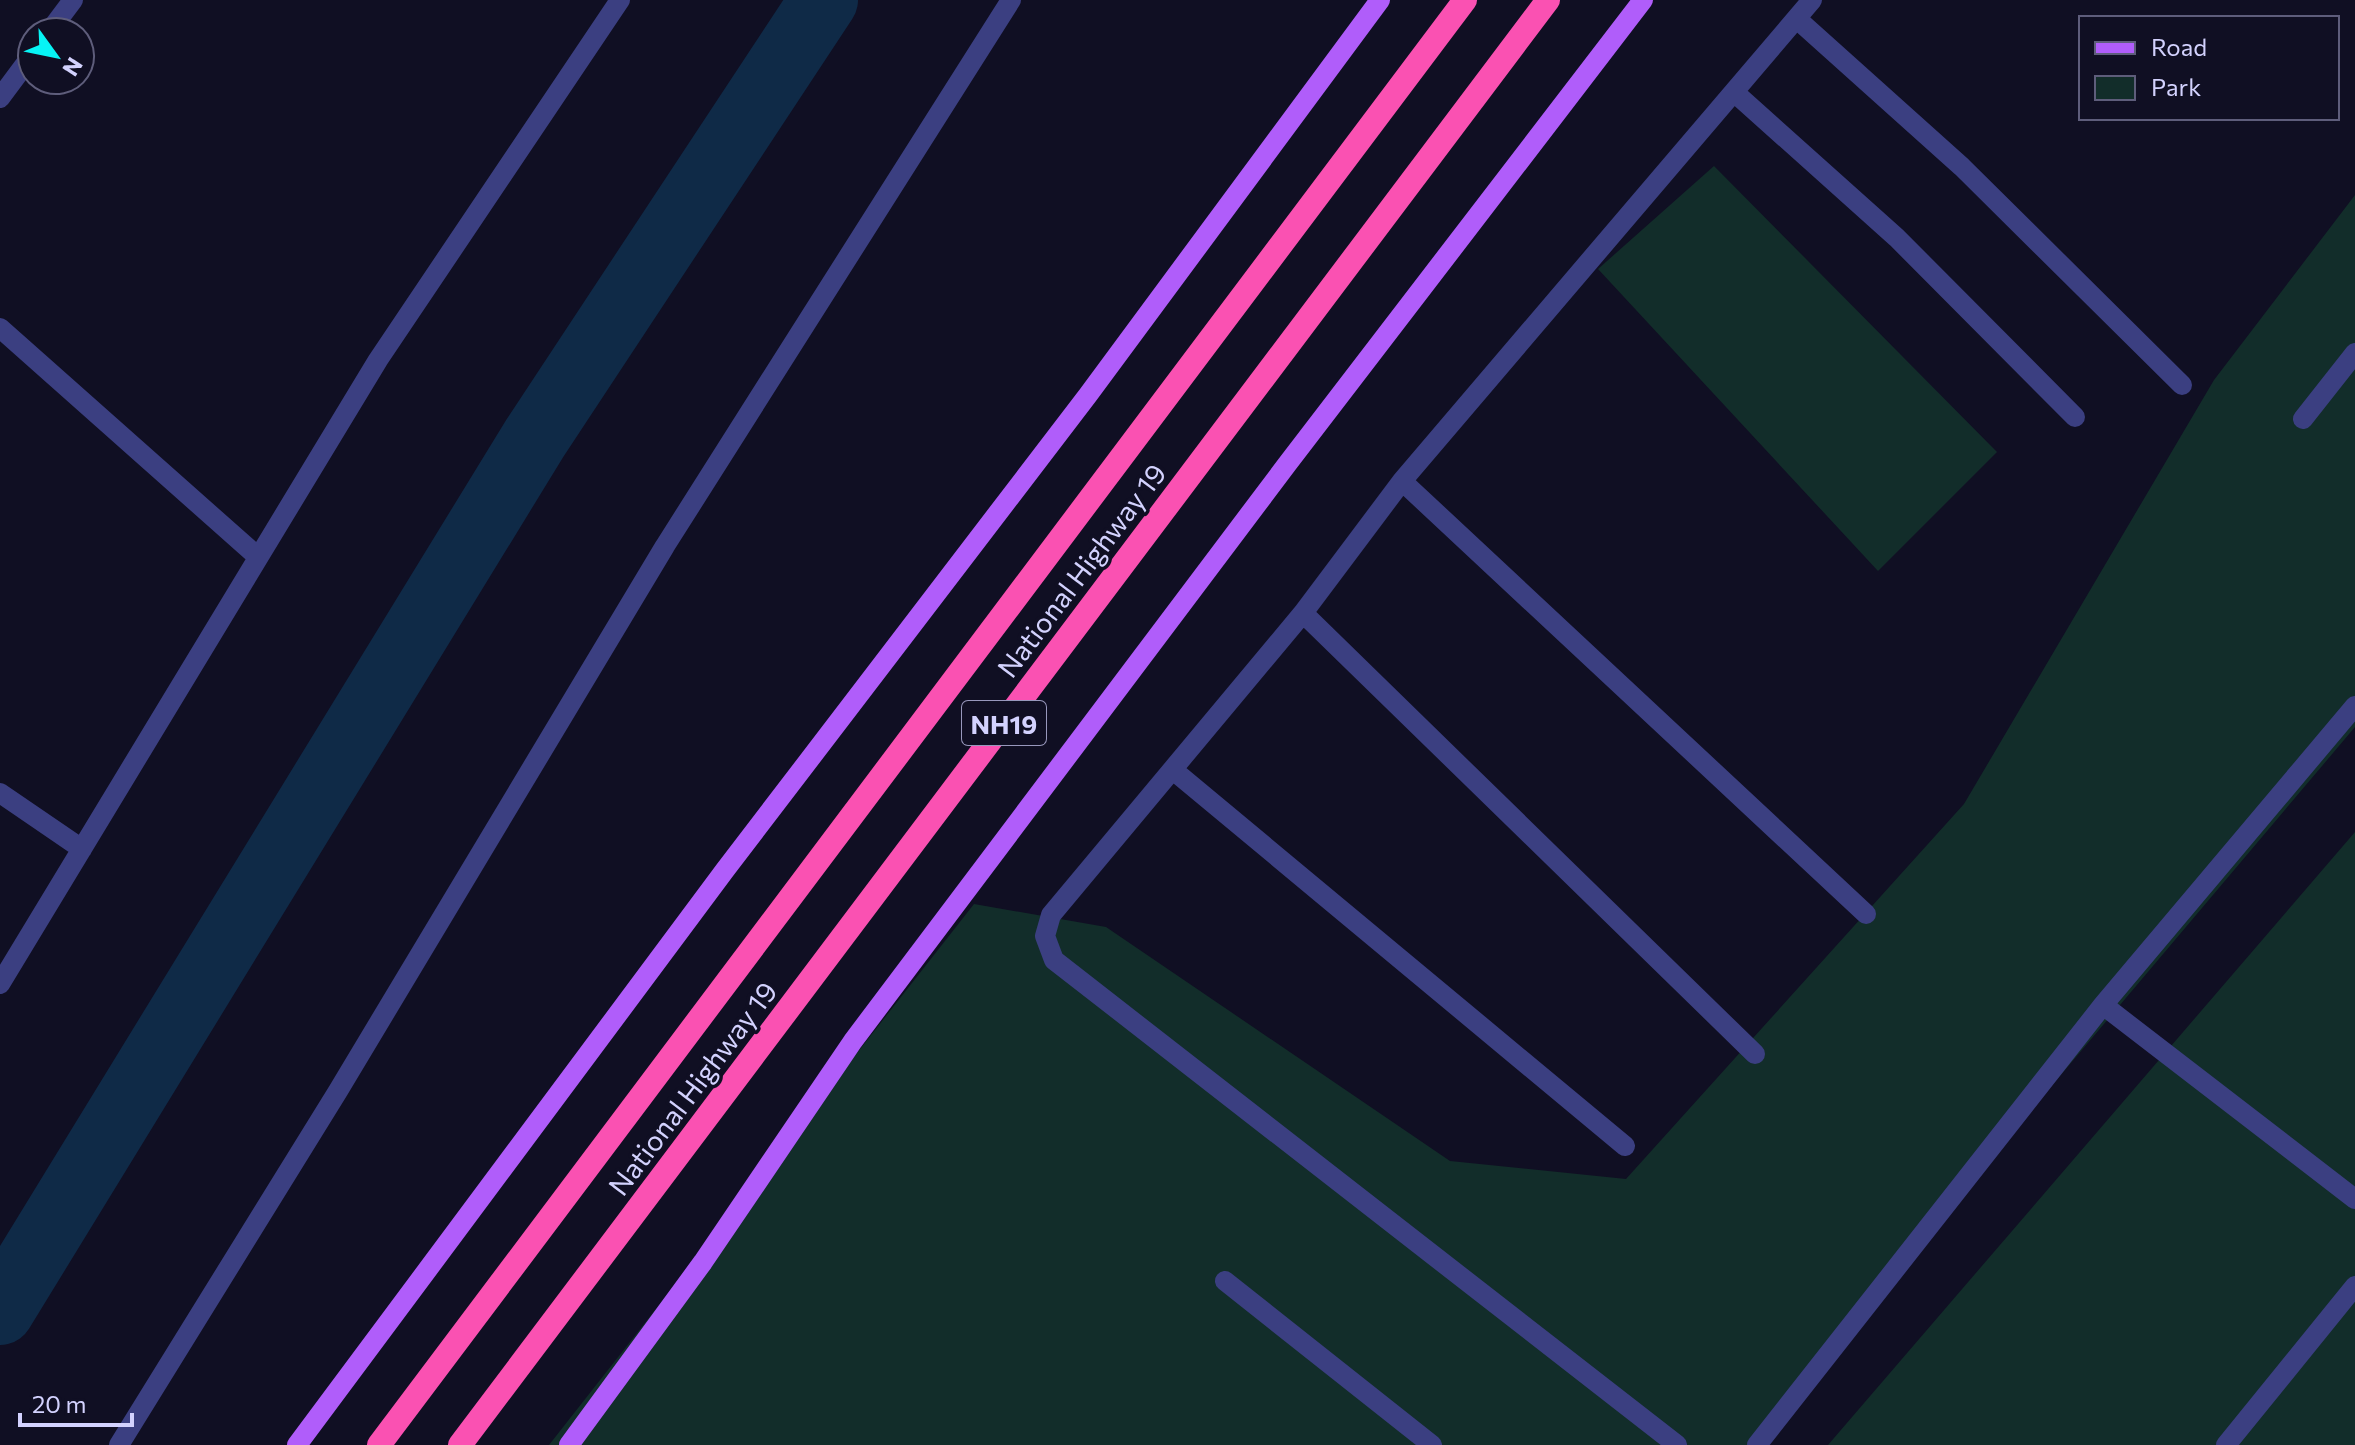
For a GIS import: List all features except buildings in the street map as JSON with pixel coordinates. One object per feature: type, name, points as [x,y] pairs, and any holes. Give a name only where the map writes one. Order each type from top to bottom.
[{"type":"highway","name":"NH19","points":[[379,1445],[1465,0]]},
{"type":"highway","name":"National Highway 19","points":[[460,1445],[1548,0]]},
{"type":"main road","points":[[297,1445],[725,870],[1088,395],[1380,0]]},
{"type":"main road","points":[[569,1445],[703,1262],[853,1041],[1278,476],[1643,0]]},
{"type":"street","points":[[0,984],[378,360],[620,0]]},
{"type":"street","points":[[119,1445],[338,1091],[665,546],[1011,0]]},
{"type":"street","points":[[1677,1445],[1054,960],[1045,936],[1051,915],[1303,613],[1402,481],[1812,0]]},
{"type":"street","points":[[1797,19],[1962,167],[2182,385]]},
{"type":"street","points":[[0,98],[16,76]]},
{"type":"street","points":[[1734,92],[1897,238],[2075,417]]},
{"type":"street","points":[[0,328],[258,557]]},
{"type":"street","points":[[2303,419],[2355,353]]},
{"type":"street","points":[[1402,481],[1866,914]]},
{"type":"street","points":[[1303,613],[1755,1054]]},
{"type":"street","points":[[1757,1445],[2103,1005],[2355,706]]},
{"type":"street","points":[[1173,770],[1625,1146]]},
{"type":"street","points":[[0,793],[82,849]]},
{"type":"street","points":[[2103,1005],[2355,1199]]},
{"type":"street","points":[[1225,1281],[1432,1445]]},
{"type":"street","points":[[2226,1445],[2355,1286]]},
{"type":"green space","points":[[1714,166],[1997,452],[1878,571],[1598,269]]},
{"type":"green space","points":[[2355,195],[2355,727],[1748,1445],[549,1445],[974,904],[1106,927],[1450,1161],[1626,1179],[1964,804],[2214,380]]},
{"type":"green space","points":[[2355,832],[2355,1445],[1828,1445]]},
{"type":"waterway","points":[[0,1311],[535,438],[824,0]]}]
